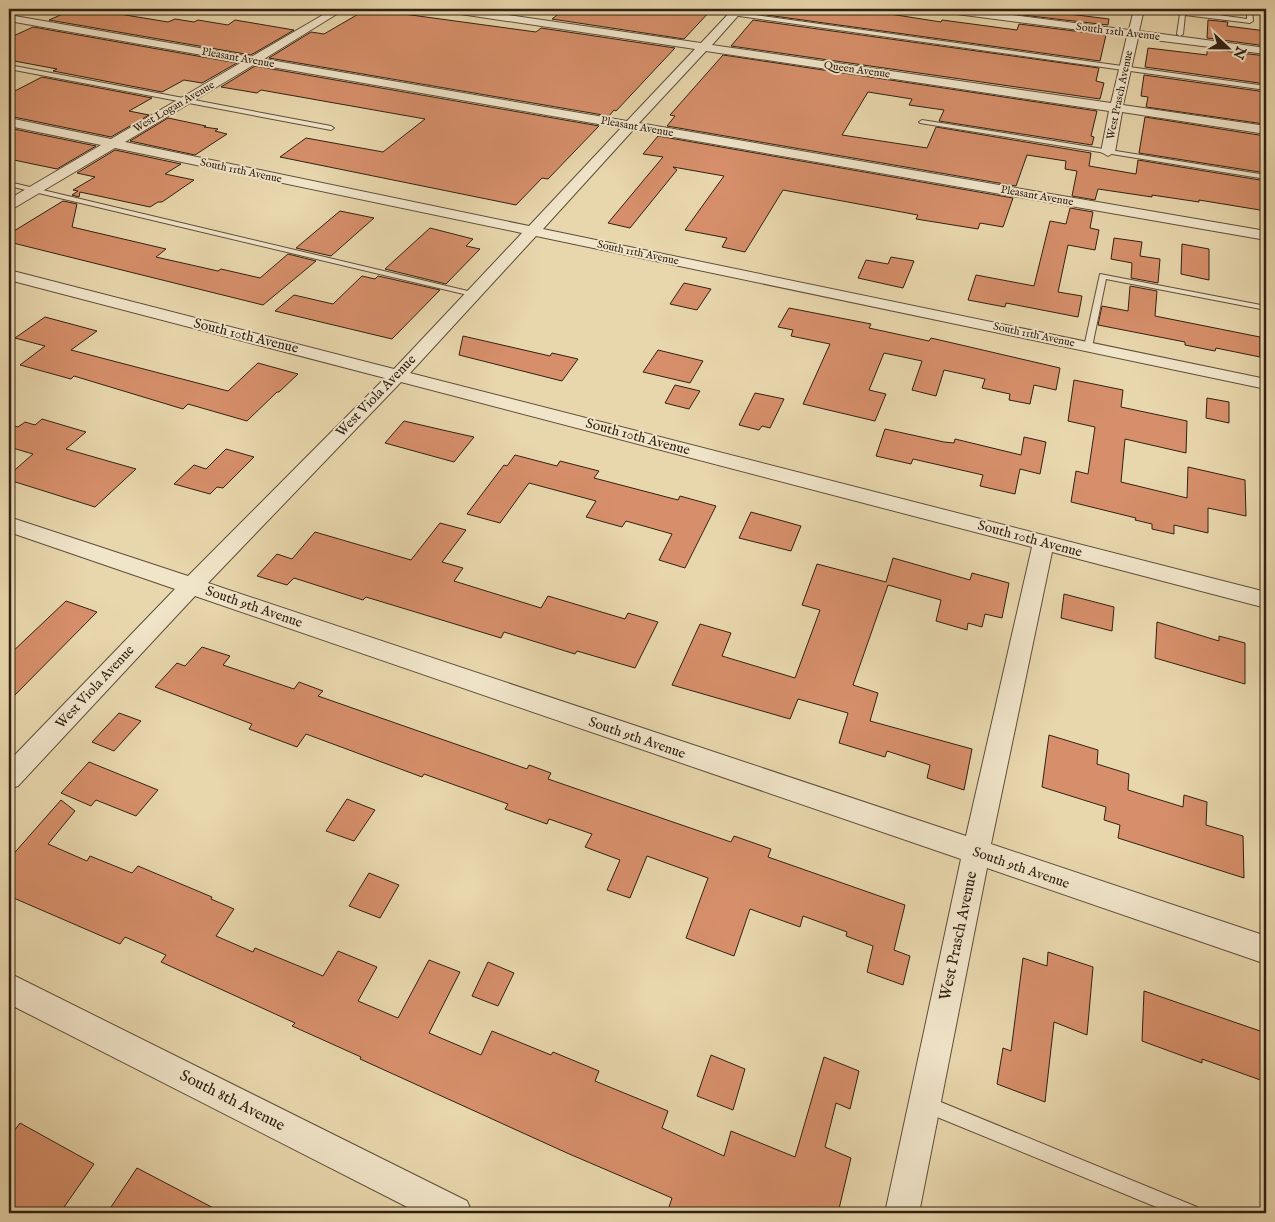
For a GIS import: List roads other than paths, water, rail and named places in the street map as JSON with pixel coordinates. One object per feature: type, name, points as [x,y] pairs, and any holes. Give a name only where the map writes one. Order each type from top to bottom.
[{"type":"street","name":"West Logan Avenue","points":[[9,205],[340,9]]},
{"type":"street","name":"Queen Avenue","points":[[447,9],[1266,130]]},
{"type":"street","name":"South 12th Avenue","points":[[941,9],[1266,51]]},
{"type":"street","name":"West Prasch Avenue","points":[[1108,152],[1116,108],[1139,9]]},
{"type":"street","name":"West Viola Avenue","points":[[9,778],[190,586],[398,375],[530,231],[737,11]]},
{"type":"street","name":"Pleasant Avenue","points":[[9,18],[1266,236]]},
{"type":"street","name":"South 11th Avenue","points":[[9,122],[1266,384]]},
{"type":"street","name":"South 10th Avenue","points":[[9,275],[1266,600]]},
{"type":"street","name":"South 9th Avenue","points":[[9,524],[1266,950]]},
{"type":"street","name":"West Prasch Avenue","points":[[902,1213],[976,853],[1044,543]]},
{"type":"street","name":"South 8th Avenue","points":[[9,988],[456,1213]]},
{"type":"lane","points":[[1152,9],[1250,21],[1250,9]]},
{"type":"lane","points":[[737,11],[1266,88]]},
{"type":"lane","points":[[1180,34],[1183,12]]},
{"type":"lane","points":[[9,67],[331,128]]},
{"type":"lane","points":[[922,122],[1266,178]]},
{"type":"lane","points":[[9,184],[472,294]]},
{"type":"lane","points":[[1088,347],[1103,276],[1266,308]]},
{"type":"lane","points":[[924,1104],[1191,1213]]}]
